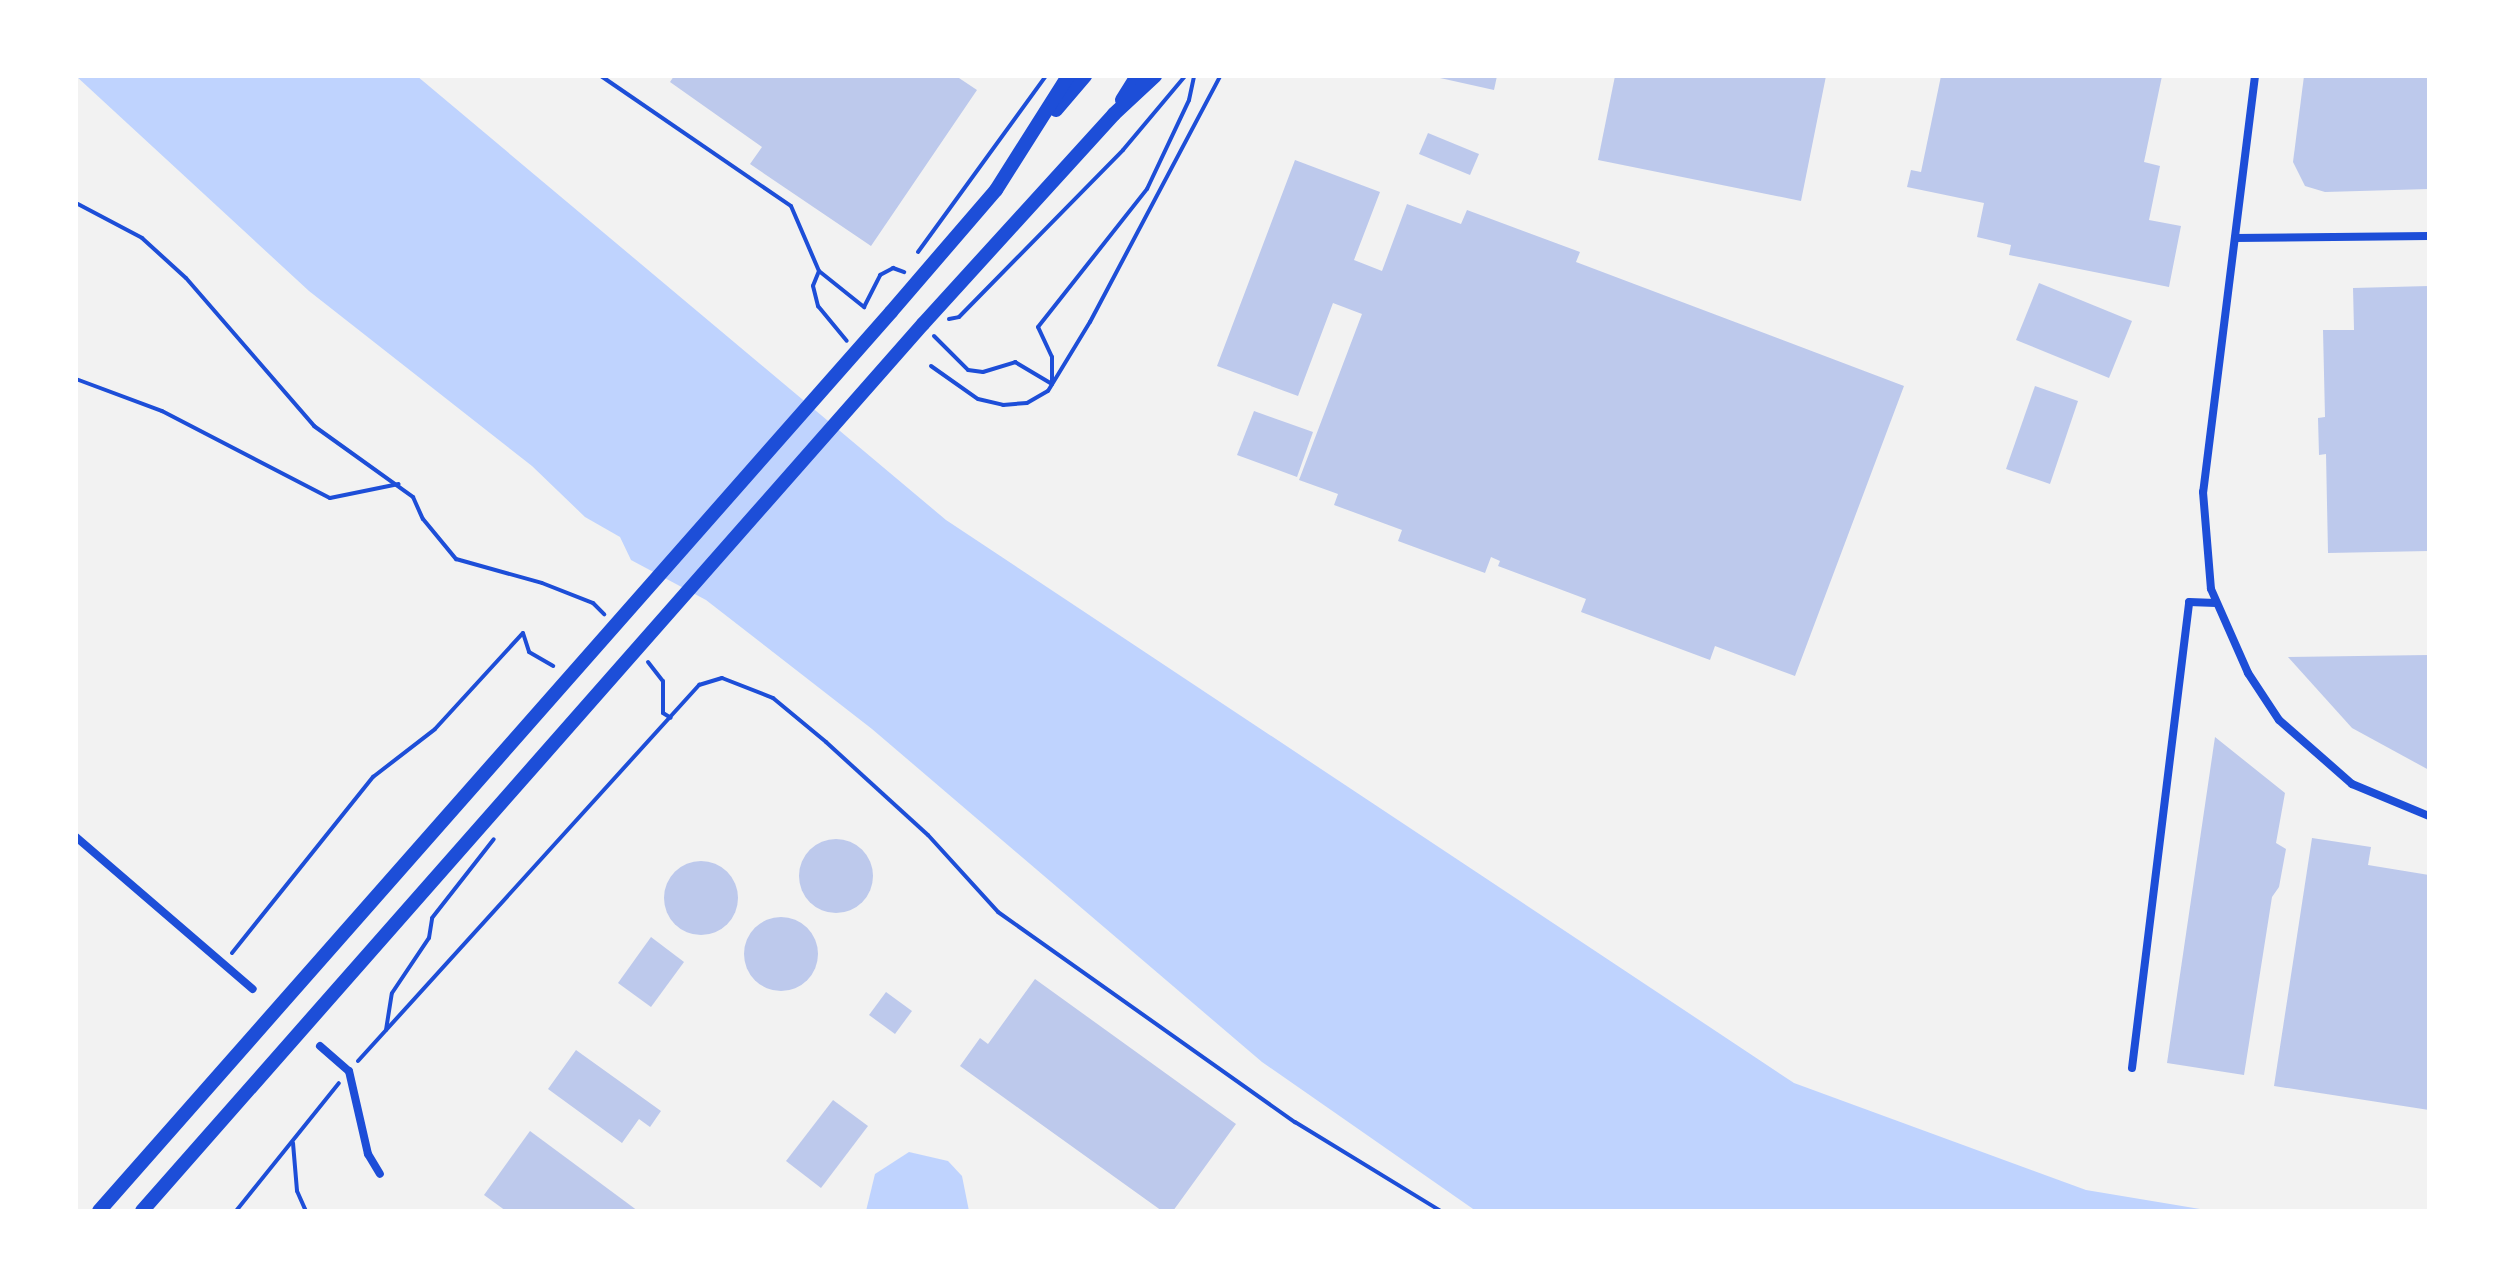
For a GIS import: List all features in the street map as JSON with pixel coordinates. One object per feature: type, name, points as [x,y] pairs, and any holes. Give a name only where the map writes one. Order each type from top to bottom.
[{"type":"highway","points":[[99,1211],[856,353],[996,190],[1068,76]]},
{"type":"highway","points":[[1032,137],[1085,76]]},
{"type":"highway","points":[[1114,114],[1137,76]]},
{"type":"highway","points":[[142,1211],[582,713],[930,331],[1114,114],[1155,76]]},
{"type":"street","points":[[2255,76],[2203,492],[2203,537],[2216,603],[2248,673],[2279,720],[2352,784],[2429,816]]},
{"type":"street","points":[[2235,238],[2429,236]]},
{"type":"street","points":[[2132,1068],[2189,602],[2216,603]]},
{"type":"street","points":[[76,837],[253,989]]},
{"type":"street","points":[[320,1046],[349,1071],[368,1154],[380,1174]]},
{"type":"path","points":[[601,76],[791,206],[819,271],[864,307],[880,275],[893,268],[903,274],[1046,76]]},
{"type":"path","points":[[1052,384],[1015,362],[983,372],[968,370],[930,331],[949,319],[959,317],[1123,150],[1185,76]]},
{"type":"path","points":[[1052,384],[1052,357],[1038,327],[1147,189],[1189,100],[1194,76]]},
{"type":"path","points":[[931,366],[978,399],[1003,405],[1027,403],[1052,384],[1220,76]]},
{"type":"path","points":[[76,203],[142,238],[186,278],[314,426],[399,484],[456,559],[593,603],[611,622]]},
{"type":"path","points":[[819,271],[813,286],[818,306],[856,353]]},
{"type":"path","points":[[76,379],[162,411],[330,498],[399,484]]},
{"type":"path","points":[[228,957],[373,777],[435,729],[523,633],[529,652],[553,666]]},
{"type":"path","points":[[638,651],[663,681],[663,713],[671,718]]},
{"type":"path","points":[[236,1211],[349,1071],[671,718],[711,679],[736,681],[773,698],[889,797],[998,912],[1295,1122],[1441,1211]]},
{"type":"path","points":[[386,1030],[392,993],[429,938],[432,918],[501,831]]},
{"type":"path","points":[[293,1143],[297,1191],[306,1211]]},
{"type":"water","points":[[76,76],[417,76],[946,520],[1794,1083],[2086,1190],[2212,1211],[1476,1211],[1262,1062],[872,729],[706,600],[631,560],[620,537],[585,517],[532,466],[309,291]]},
{"type":"water","points":[[909,1152],[948,1161],[962,1176],[969,1211],[866,1211],[875,1174]]},
{"type":"building","points":[[674,76],[956,76],[977,90],[871,246],[750,164],[762,147],[670,82]]},
{"type":"building","points":[[1431,76],[1497,76],[1494,90]]},
{"type":"building","points":[[1615,76],[1826,76],[1801,201],[1598,160]]},
{"type":"building","points":[[1941,76],[2162,76],[2144,162],[2160,166],[2149,220],[2181,226],[2169,287],[2009,255],[2011,245],[1977,237],[1984,203],[1907,187],[1911,170],[1921,172]]},
{"type":"building","points":[[2304,76],[2429,76],[2429,189],[2325,192],[2305,186],[2293,162]]},
{"type":"building","points":[[1428,133],[1479,154],[1470,175],[1419,154]]},
{"type":"building","points":[[1295,160],[1380,192],[1354,260],[1382,271],[1407,204],[1461,224],[1467,210],[1580,252],[1576,262],[1904,386],[1795,676],[1715,646],[1710,660],[1581,612],[1586,599],[1498,566],[1500,561],[1491,557],[1485,573],[1398,541],[1402,530],[1334,505],[1338,494],[1299,480],[1362,314],[1333,303],[1298,396],[1217,366]]},
{"type":"building","points":[[2039,283],[2132,321],[2109,378],[2016,340]]},
{"type":"building","points":[[2429,286],[2429,551],[2328,553],[2326,454],[2319,455],[2318,418],[2325,417],[2323,330],[2354,330],[2353,288]]},
{"type":"building","points":[[2035,386],[2078,401],[2050,484],[2006,469]]},
{"type":"building","points":[[1254,411],[1313,432],[1297,477],[1237,455]]},
{"type":"building","points":[[2429,655],[2429,770],[2352,728],[2288,657]]},
{"type":"building","points":[[2215,737],[2285,793],[2276,843],[2286,849],[2279,887],[2272,897],[2244,1075],[2167,1063]]},
{"type":"building","points":[[2312,838],[2371,847],[2368,865],[2429,875],[2429,1110],[2274,1086]]},
{"type":"building","points":[[836,839],[857,845],[867,855],[873,876],[867,897],[857,907],[836,913],[815,907],[805,897],[799,876],[805,855],[815,845]]},
{"type":"building","points":[[701,861],[722,867],[732,877],[738,898],[732,919],[722,929],[701,935],[680,929],[670,919],[664,898],[670,877],[680,867]]},
{"type":"building","points":[[781,917],[802,923],[812,933],[818,954],[812,975],[802,985],[781,991],[760,985],[750,975],[744,954],[750,933],[760,923]]},
{"type":"building","points":[[651,937],[684,962],[651,1007],[618,983]]},
{"type":"building","points":[[1035,979],[1236,1124],[1173,1211],[1162,1211],[960,1066],[980,1038],[988,1044]]},
{"type":"building","points":[[886,992],[912,1011],[895,1034],[869,1015]]},
{"type":"building","points":[[576,1050],[661,1111],[650,1127],[639,1119],[622,1143],[548,1089]]},
{"type":"building","points":[[833,1100],[868,1126],[821,1188],[786,1161]]},
{"type":"building","points":[[530,1131],[638,1211],[506,1211],[484,1195]]}]
